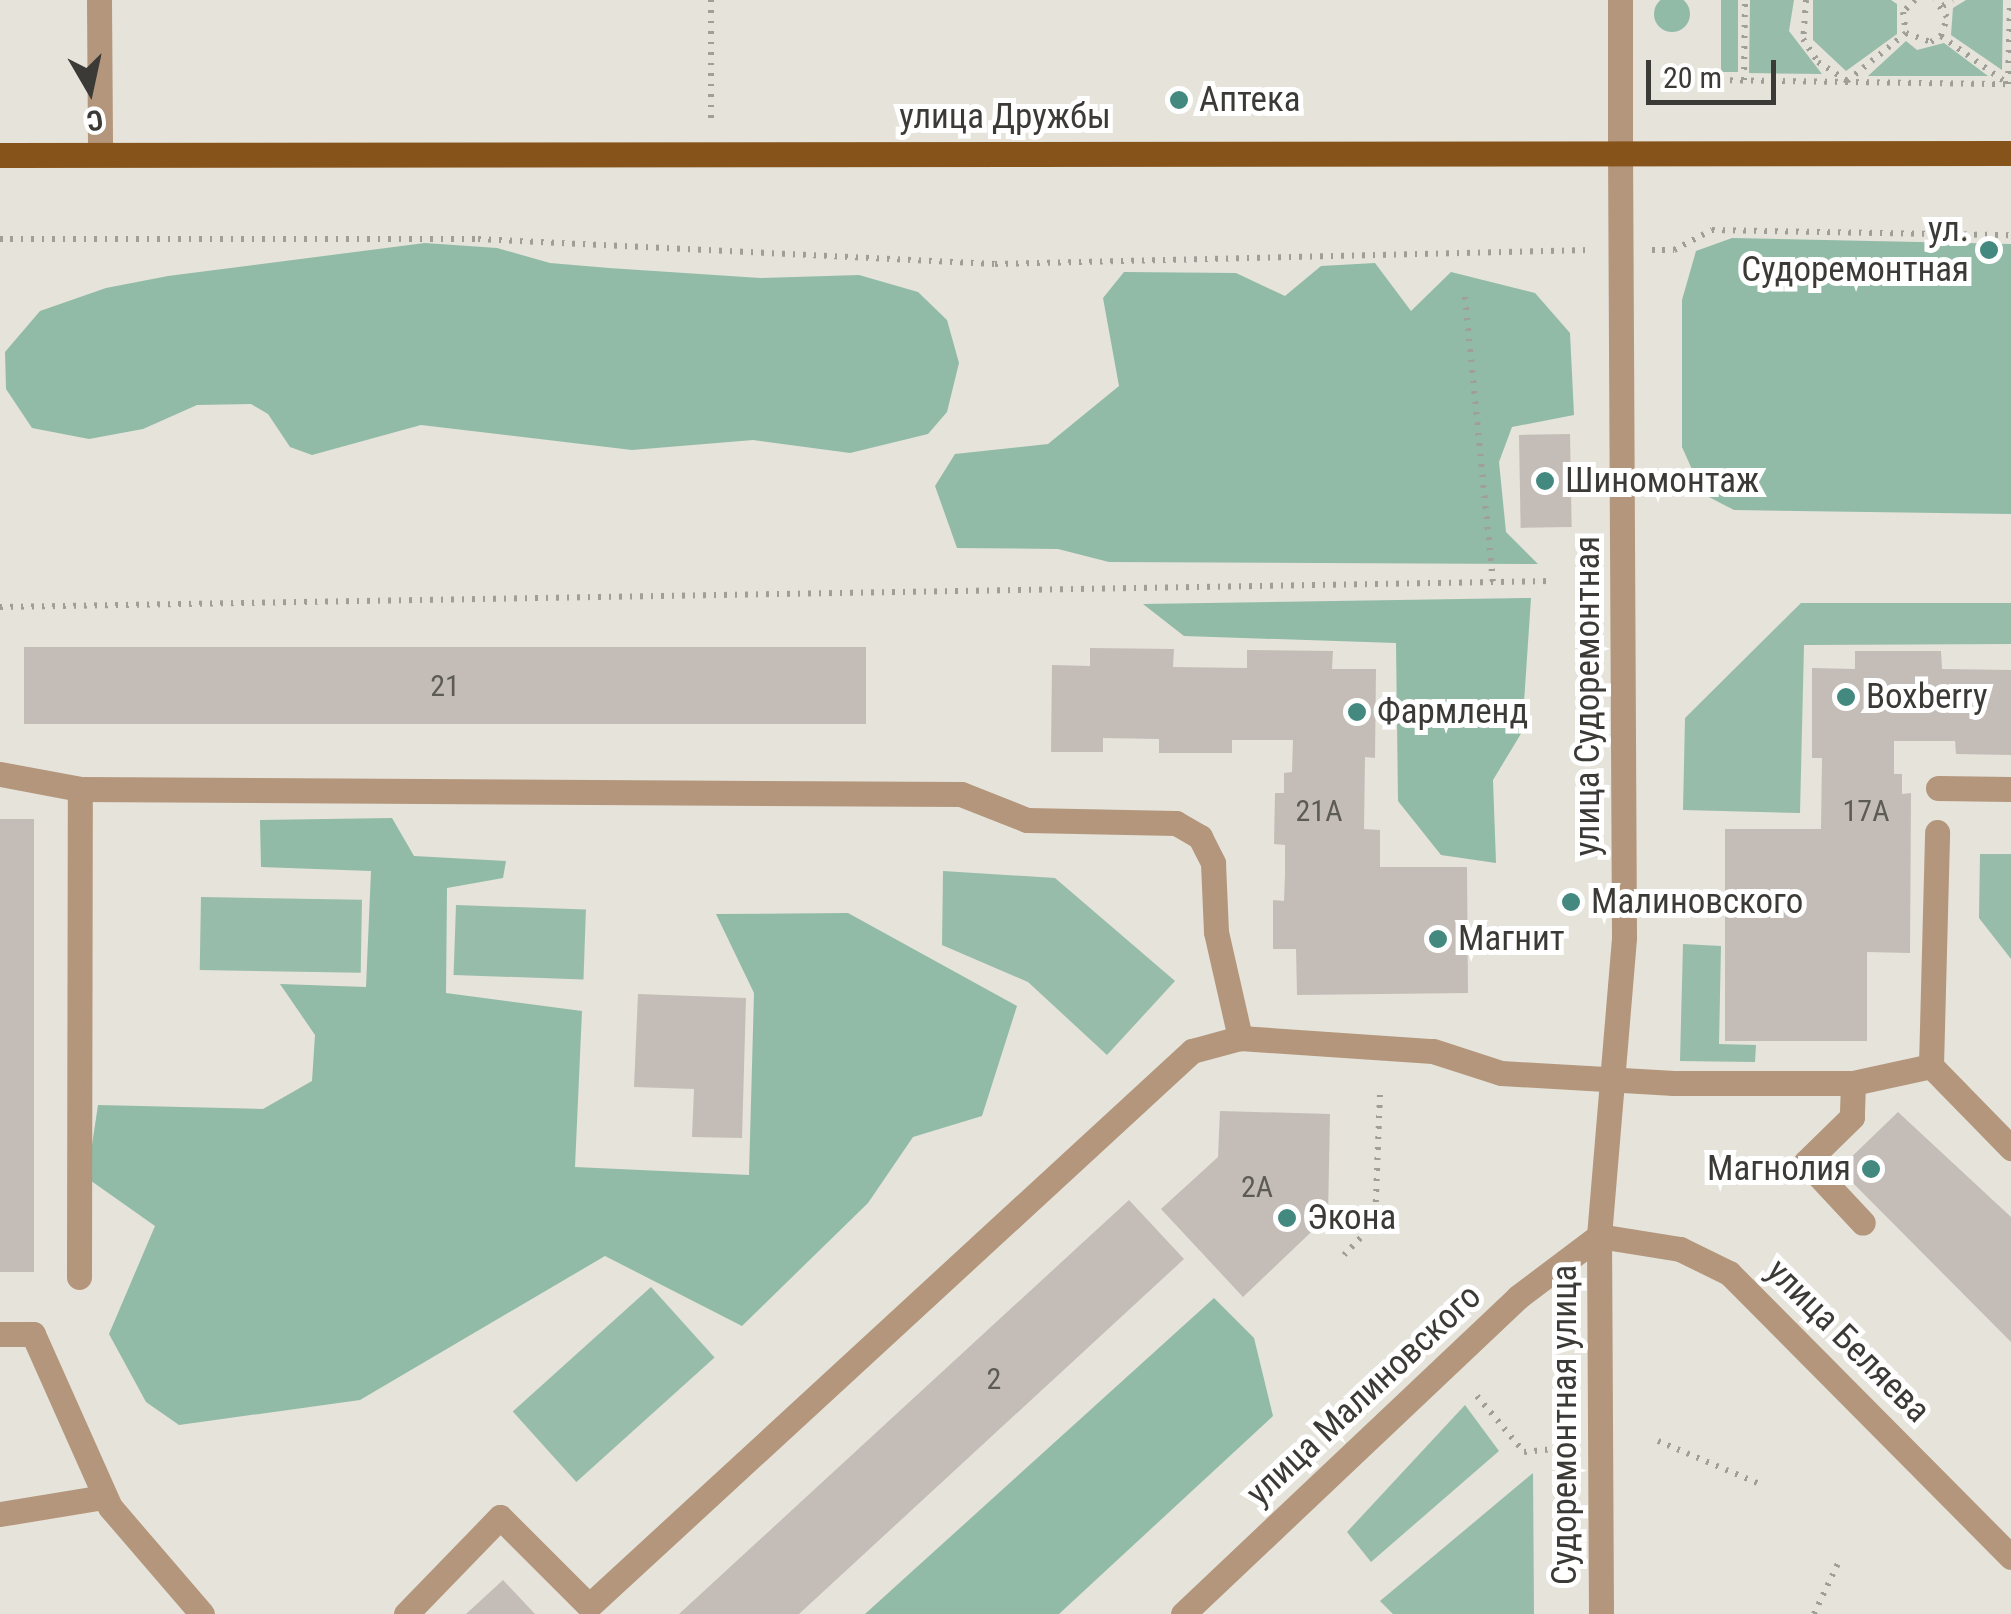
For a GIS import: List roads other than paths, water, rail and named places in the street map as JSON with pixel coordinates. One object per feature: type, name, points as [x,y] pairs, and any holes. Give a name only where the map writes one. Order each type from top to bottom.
[{"type":"main road","name":"улица Дружбы","points":[[0,155],[2011,153]]},
{"type":"street","points":[[99,0],[100,154]]},
{"type":"street","points":[[1620,0],[1620,156]]},
{"type":"street","name":"улица Судоремонтная","points":[[1600,1236],[1624,937],[1620,156]]},
{"type":"street","points":[[0,774],[80,790],[961,794],[1027,820],[1176,823],[1200,837],[1213,862],[1216,932],[1240,1038]]},
{"type":"street","points":[[1938,788],[2011,789]]},
{"type":"street","points":[[78,1277],[80,790]]},
{"type":"street","points":[[1937,832],[1932,1066],[2011,1148]]},
{"type":"street","points":[[406,1614],[500,1517],[590,1606],[1192,1051],[1240,1038],[1433,1052],[1502,1073],[1852,1083],[1932,1066]]},
{"type":"street","points":[[1852,1083],[1852,1117],[1806,1162],[1863,1223]]},
{"type":"street","name":"улица Беляева","points":[[1600,1236],[1680,1249],[1729,1272],[2011,1558]]},
{"type":"street","name":"улица Малиновского","points":[[1183,1614],[1518,1297],[1600,1236]]},
{"type":"street","name":"Судоремонтная улица","points":[[1600,1236],[1601,1614]]},
{"type":"street","points":[[0,1334],[33,1334],[104,1497],[202,1614]]},
{"type":"street","points":[[0,1514],[104,1497]]},
{"type":"place","name":"Аптека","points":[[1179,100]]},
{"type":"place","name":"ул. Судоремонтная","points":[[1989,250]]},
{"type":"place","name":"Шиномонтаж","points":[[1545,481]]},
{"type":"place","name":"Boxberry","points":[[1846,697]]},
{"type":"place","name":"Фармленд","points":[[1357,712]]},
{"type":"place","name":"Малиновского","points":[[1571,902]]},
{"type":"place","name":"Магнит","points":[[1438,939]]},
{"type":"place","name":"Магнолия","points":[[1871,1169]]},
{"type":"place","name":"Экона","points":[[1287,1218]]}]
